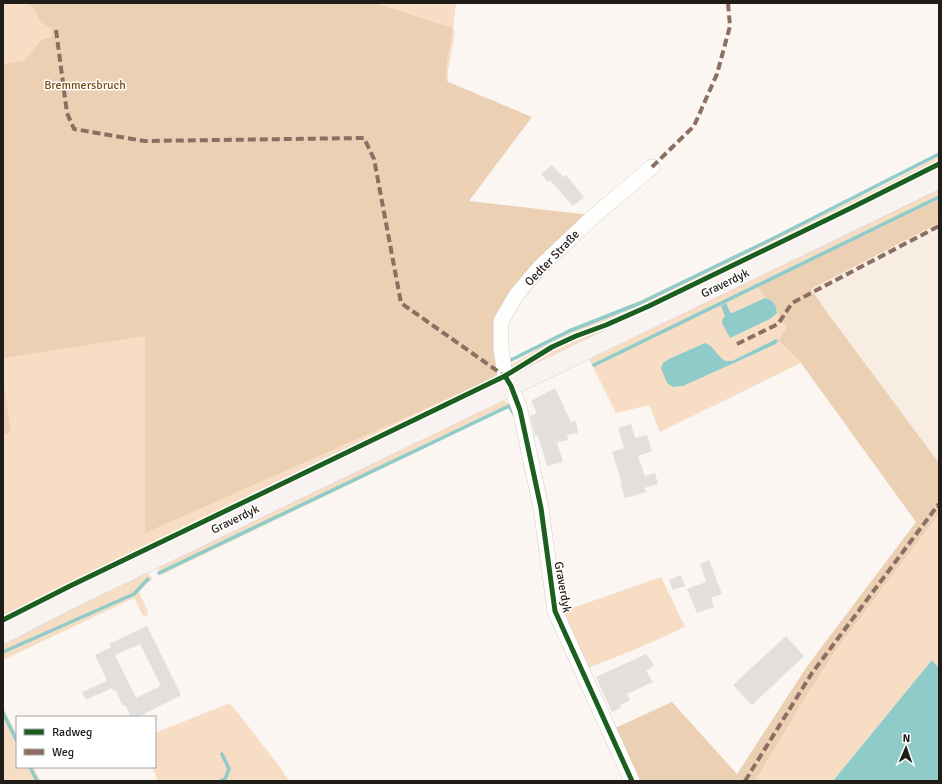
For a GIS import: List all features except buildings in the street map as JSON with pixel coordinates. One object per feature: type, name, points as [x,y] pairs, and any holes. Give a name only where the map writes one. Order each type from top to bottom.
[{"type":"main road","name":"Graverdyk","points":[[3,634],[508,381],[939,179]]},
{"type":"street","name":"Oedter Straße","points":[[508,381],[501,349],[501,321],[518,294],[539,268],[594,216],[652,167]]},
{"type":"street","name":"Graverdyk","points":[[508,381],[520,410],[541,508],[555,611],[632,781]]},
{"type":"shaded area","points":[[939,223],[939,463],[811,289]]},
{"type":"green space","name":"Bremmersbruch","points":[[3,3],[367,3],[455,31],[448,71],[448,85],[499,381],[491,389],[3,627]]},
{"type":"green space","name":"Bremmersbruch","points":[[27,3],[376,3],[453,28],[446,67],[446,81],[532,117],[469,201],[590,215],[507,299],[507,366],[492,379],[145,533],[145,336],[3,358],[3,64],[24,61],[41,40],[52,37],[51,28],[41,22],[33,7]]},
{"type":"green space","points":[[376,3],[456,3],[453,28]]},
{"type":"green space","points":[[939,156],[939,171],[517,378],[513,374],[510,365],[545,344],[571,331],[622,312],[889,183]]},
{"type":"green space","points":[[939,187],[939,199],[759,287],[765,298],[732,313],[730,312],[726,303],[725,316],[730,338],[770,319],[777,313],[787,328],[778,340],[801,363],[660,432],[649,405],[616,413],[588,357]],"holes":[[[776,339],[776,344],[683,386],[673,387],[709,344],[719,357],[725,361],[732,361]]]},
{"type":"green space","points":[[939,199],[939,223],[811,289],[939,463],[939,516],[938,515],[833,654],[755,781],[637,781],[613,729],[672,702],[737,774],[808,665],[916,522],[801,363],[778,340],[787,328],[779,316],[773,302],[765,298],[758,287]]},
{"type":"green space","points":[[3,379],[11,432],[3,436]]},
{"type":"green space","points":[[497,401],[505,401],[512,406],[161,575],[157,566]]},
{"type":"green space","points":[[938,515],[939,668],[932,660],[833,781],[755,781],[833,654]]},
{"type":"green space","points":[[147,572],[153,579],[138,590],[148,612],[147,616],[145,617],[142,614],[134,598],[3,660],[3,642]]},
{"type":"green space","points":[[661,577],[685,627],[634,650],[585,669],[561,612]]},
{"type":"green space","points":[[230,703],[280,767],[289,781],[158,781],[152,768],[156,768],[156,733]]},
{"type":"green space","points":[[3,707],[16,733],[16,768],[34,768],[41,781],[3,781]]},
{"type":"water","points":[[765,298],[774,303],[777,313],[770,319],[730,338],[722,323],[725,316],[721,306],[726,303],[730,312],[732,313]]},
{"type":"water","points":[[776,339],[778,340],[776,344],[683,386],[673,387],[667,383],[661,368],[663,363],[669,359],[705,343],[708,344],[725,361],[732,361]]},
{"type":"water","points":[[932,660],[939,668],[939,781],[833,781]]},
{"type":"waterway","points":[[509,361],[569,331],[640,303],[772,239],[939,154]]},
{"type":"waterway","points":[[594,365],[939,197]]},
{"type":"waterway","points":[[159,573],[509,406],[514,414]]},
{"type":"waterway","points":[[3,652],[134,594],[148,579]]},
{"type":"waterway","points":[[3,713],[16,739]]},
{"type":"waterway","points":[[220,781],[225,779],[229,769],[222,754]]},
{"type":"waterway","points":[[30,768],[37,781]]},
{"type":"marked path","points":[[652,167],[694,126],[717,74],[730,26],[728,3]]},
{"type":"marked path","points":[[56,30],[67,113],[74,129],[144,141],[364,138],[374,159],[401,303],[506,377]]},
{"type":"marked path","points":[[737,344],[778,324],[792,303],[939,226]]},
{"type":"marked path","points":[[745,781],[812,673],[938,505],[939,507]]},
{"type":"cycle path","points":[[3,620],[70,586],[505,376],[552,347],[649,306],[939,164]]},
{"type":"cycle path","points":[[505,376],[511,386],[520,410],[541,508],[555,611],[632,781]]}]
